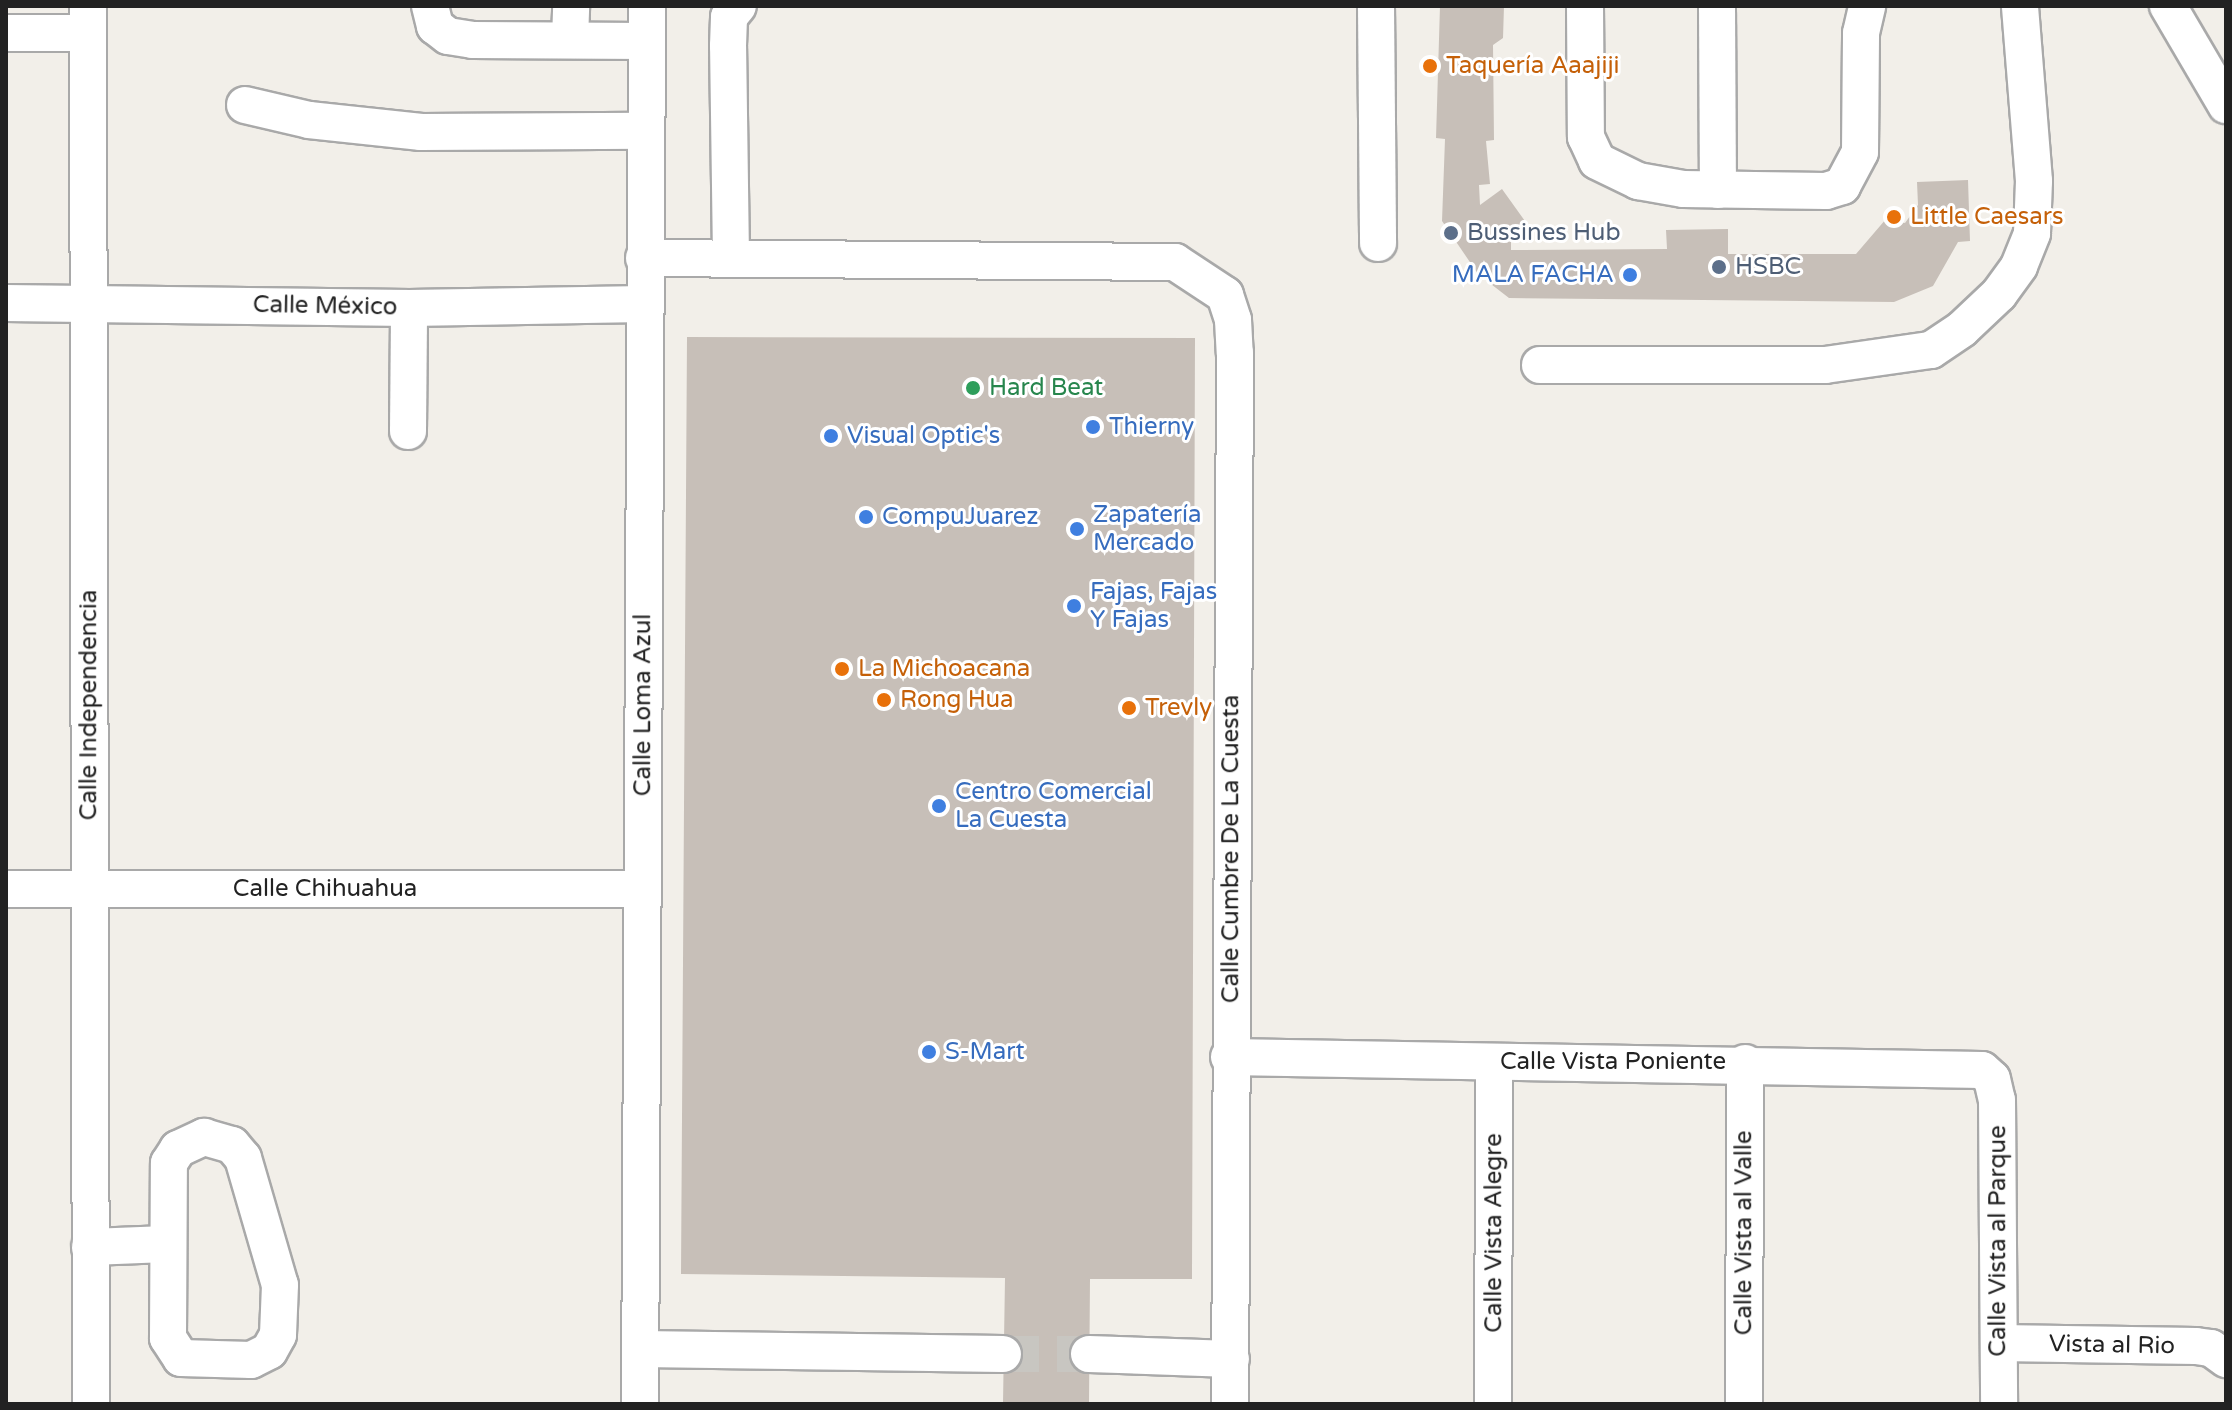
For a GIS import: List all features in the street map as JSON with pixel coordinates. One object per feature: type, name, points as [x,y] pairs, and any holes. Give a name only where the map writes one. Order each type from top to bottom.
[{"type":"street","points":[[430,6],[435,26],[448,36],[570,23],[646,24]]},
{"type":"street","points":[[644,258],[731,257],[728,46],[729,17],[738,6]]},
{"type":"street","points":[[1376,6],[1378,243]]},
{"type":"street","points":[[1585,6],[1583,90],[1586,137],[1597,161],[1638,181],[1718,190],[1826,191],[1842,186],[1860,152],[1861,33],[1867,6]]},
{"type":"street","points":[[1717,6],[1718,190]]},
{"type":"street","points":[[1540,365],[1825,365],[1931,350],[1962,329],[1999,294],[2019,266],[2032,233],[2034,181],[2020,6]]},
{"type":"street","points":[[2168,6],[2226,105]]},
{"type":"street","points":[[6,33],[88,20]]},
{"type":"street","name":"Calle Independencia","points":[[88,20],[91,1404]]},
{"type":"street","name":"Calle Loma Azul","points":[[640,1404],[646,24]]},
{"type":"street","points":[[245,105],[309,120],[421,132],[646,131]]},
{"type":"street","name":"Calle Cumbre De La Cuesta","points":[[731,257],[1175,262],[1225,295],[1233,320],[1235,353],[1229,1057],[1230,1404]]},
{"type":"street","name":"Calle México","points":[[6,303],[409,308],[644,304]]},
{"type":"street","points":[[408,431],[409,308]]},
{"type":"street","name":"Calle Chihuahua","points":[[6,889],[643,889]]},
{"type":"street","name":"Calle Vista Poniente","points":[[1229,1057],[1966,1066],[1992,1079]]},
{"type":"street","name":"Calle Vista Alegre","points":[[1493,1404],[1494,1062]]},
{"type":"street","name":"Calle Vista al Valle","points":[[1744,1404],[1745,1063]]},
{"type":"street","name":"Calle Vista al Parque","points":[[1992,1079],[1997,1100],[1999,1404]]},
{"type":"street","points":[[204,1137],[232,1145],[250,1175],[280,1285],[282,1318],[269,1351],[251,1360],[181,1358],[168,1338],[167,1244],[169,1163],[178,1149],[204,1137]]},
{"type":"street","points":[[90,1247],[167,1244]]},
{"type":"street","name":"Vista al Rio","points":[[1999,1343],[2196,1346],[2225,1357]]},
{"type":"street","points":[[641,1349],[1003,1354]]},
{"type":"street","points":[[1089,1354],[1231,1359]]},
{"type":"building","points":[[1440,6],[1504,6],[1503,38],[1493,45],[1494,140],[1486,141],[1490,184],[1479,185],[1480,205],[1502,189],[1530,228],[1511,242],[1511,250],[1667,249],[1666,230],[1728,229],[1728,254],[1856,254],[1886,219],[1905,223],[1918,205],[1917,182],[1968,180],[1970,241],[1958,242],[1933,286],[1894,302],[1509,298],[1478,274],[1442,221],[1445,139],[1436,138]]},
{"type":"building","name":"Centro Comercial La Cuesta","points":[[687,337],[1195,338],[1192,1279],[1090,1279],[1089,1404],[1003,1403],[1005,1278],[681,1274]]},
{"type":"tunnel","points":[[1003,1354],[1089,1354]]},
{"type":"place","name":"Taquería Aaajiji","points":[[1430,66]]},
{"type":"place","name":"Little Caesars","points":[[1894,217]]},
{"type":"place","name":"Bussines Hub","points":[[1451,233]]},
{"type":"place","name":"HSBC","points":[[1719,267]]},
{"type":"place","name":"MALA FACHA","points":[[1630,275]]},
{"type":"place","name":"Hard Beat","points":[[973,388]]},
{"type":"place","name":"Thierny","points":[[1093,427]]},
{"type":"place","name":"Visual Optic's","points":[[831,436]]},
{"type":"place","name":"CompuJuarez","points":[[866,517]]},
{"type":"place","name":"Zapatería Mercado","points":[[1077,529]]},
{"type":"place","name":"Fajas, Fajas Y Fajas","points":[[1074,606]]},
{"type":"place","name":"La Michoacana","points":[[842,669]]},
{"type":"place","name":"Rong Hua","points":[[884,700]]},
{"type":"place","name":"Trevly","points":[[1129,708]]},
{"type":"place","name":"Centro Comercial La Cuesta","points":[[939,806]]},
{"type":"place","name":"S-Mart","points":[[929,1052]]}]
